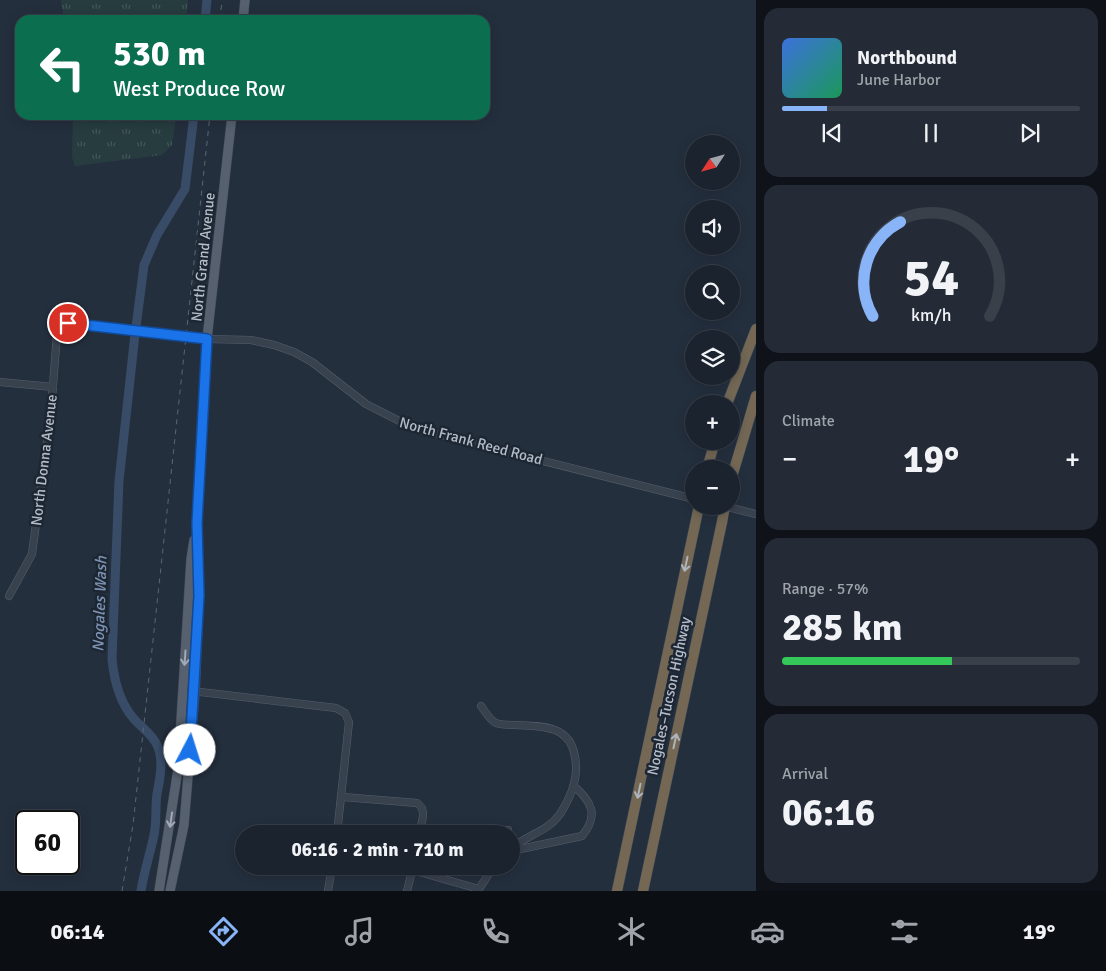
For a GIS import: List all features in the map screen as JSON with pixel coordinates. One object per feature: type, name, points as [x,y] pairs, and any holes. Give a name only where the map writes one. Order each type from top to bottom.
[{"type":"highway","points":[[730,395],[756,329]]},
{"type":"highway","points":[[737,460],[756,396]]},
{"type":"highway","name":"Nogales–Tucson Highway","points":[[617,891],[696,515]]},
{"type":"highway","name":"Nogales–Tucson Highway","points":[[643,891],[723,515]]},
{"type":"main road","points":[[244,15],[245,0]]},
{"type":"main road","name":"North Grand Avenue","points":[[170,891],[184,825],[195,691],[199,596],[197,523],[207,339],[231,120]]},
{"type":"main road","name":"North Grand Avenue","points":[[159,891],[177,778],[190,559],[197,523]]},
{"type":"street","name":"North Frank Reed Road","points":[[68,323],[207,339],[251,340],[274,344],[312,362],[366,404],[414,428],[685,497]]},
{"type":"street","name":"North Donna Avenue","points":[[9,596],[32,554],[53,387],[57,334],[68,323]]},
{"type":"street","points":[[0,382],[53,387]]},
{"type":"street","points":[[740,510],[756,514]]},
{"type":"street","points":[[183,690],[336,708],[345,713],[349,722],[339,825]]},
{"type":"street","points":[[481,706],[493,722],[531,726],[566,734],[572,744],[577,765],[574,786],[567,802],[552,824],[538,834],[520,842]]},
{"type":"street","points":[[520,848],[582,836],[589,825],[592,811],[586,796],[574,786]]},
{"type":"street","points":[[343,797],[416,803],[422,806],[424,811],[421,825]]},
{"type":"street","points":[[328,891],[331,875]]},
{"type":"street","points":[[407,891],[411,875]]},
{"type":"street","points":[[435,875],[479,889],[489,875]]},
{"type":"green space","points":[[61,0],[188,0],[186,15],[63,15]]},
{"type":"green space","points":[[73,120],[175,120],[172,145],[162,155],[75,166],[72,157]]},
{"type":"waterway","name":"Nogales Wash","points":[[206,15],[207,0]]},
{"type":"waterway","name":"Nogales Wash","points":[[136,327],[144,265],[157,235],[185,189],[193,120]]},
{"type":"waterway","name":"Nogales Wash","points":[[135,334],[119,481],[112,659],[114,675],[121,699],[129,713],[155,741],[160,757],[161,769],[156,799],[155,830],[141,891]]},
{"type":"railway","points":[[220,15],[222,0]]},
{"type":"railway","points":[[122,891],[133,825],[209,120]]},
{"type":"route","points":[[68,323],[207,339],[197,523],[199,596],[195,691],[190,750]]}]
